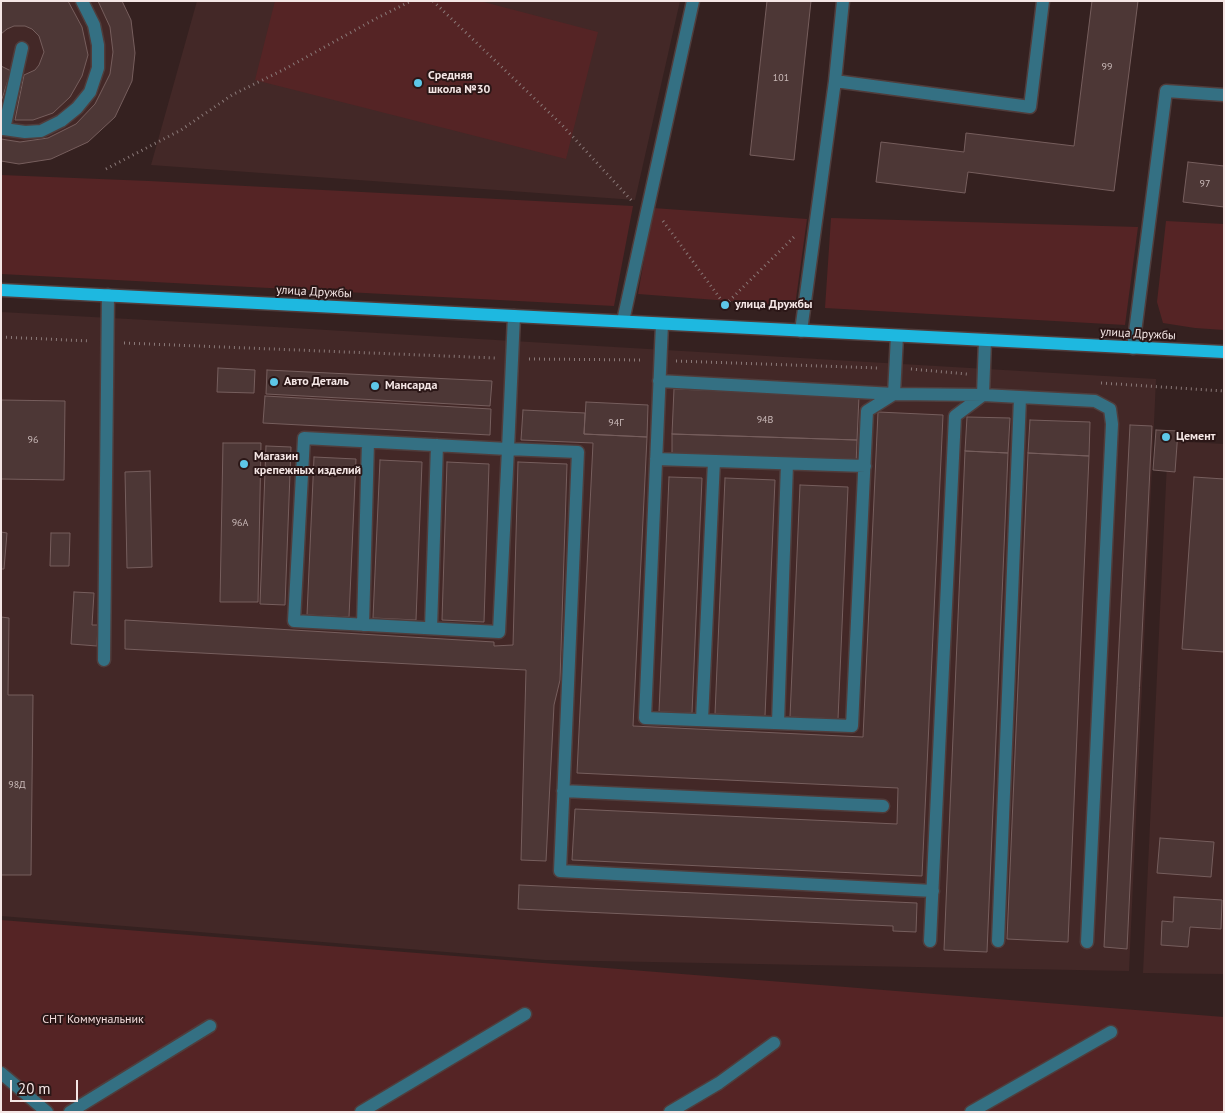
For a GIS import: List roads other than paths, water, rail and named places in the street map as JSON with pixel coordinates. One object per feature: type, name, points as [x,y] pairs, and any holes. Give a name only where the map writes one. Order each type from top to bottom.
[{"type":"main road","name":"улица Дружбы","points":[[1,290],[1224,352]]},
{"type":"street","points":[[22,48],[3,129],[24,132],[41,131],[61,121],[77,108],[90,92],[98,68],[98,45],[94,25],[82,1]]},
{"type":"street","points":[[623,322],[693,1]]},
{"type":"street","points":[[801,331],[835,81],[843,1]]},
{"type":"street","points":[[835,81],[1030,107],[1043,1]]},
{"type":"street","points":[[1133,348],[1166,91],[1224,95]]},
{"type":"street","points":[[104,660],[108,296]]},
{"type":"street","points":[[514,316],[508,449],[499,632],[294,621],[304,438],[368,442],[508,449],[578,452],[560,871],[933,891]]},
{"type":"street","points":[[662,324],[645,718],[852,726],[867,411],[894,394]]},
{"type":"street","points":[[894,394],[897,336]]},
{"type":"street","points":[[983,395],[985,340]]},
{"type":"street","points":[[659,381],[894,394],[983,395],[1096,401],[1110,409],[1112,424],[1087,942]]},
{"type":"street","points":[[930,941],[955,416],[983,395]]},
{"type":"street","points":[[998,941],[1020,398]]},
{"type":"street","points":[[363,624],[368,442]]},
{"type":"street","points":[[432,628],[437,445]]},
{"type":"street","points":[[656,459],[865,466]]},
{"type":"street","points":[[702,720],[714,461]]},
{"type":"street","points":[[778,723],[788,464]]},
{"type":"street","points":[[563,791],[883,806]]},
{"type":"street","points":[[361,1112],[525,1014]]},
{"type":"street","points":[[70,1112],[210,1026]]},
{"type":"street","points":[[971,1112],[1111,1032]]},
{"type":"street","points":[[670,1112],[719,1083],[774,1043]]},
{"type":"street","points":[[1,1072],[47,1112]]},
{"type":"place","name":"Средняя школа №30","points":[[418,83]]},
{"type":"place","name":"улица Дружбы","points":[[725,305]]},
{"type":"place","name":"Авто Деталь","points":[[274,382]]},
{"type":"place","name":"Мансарда","points":[[375,386]]},
{"type":"place","name":"Цемент","points":[[1166,437]]},
{"type":"place","name":"Магазин крепежных изделий","points":[[244,464]]},
{"type":"park label","name":"СНТ Коммунальник","points":[[93,1020]]}]
